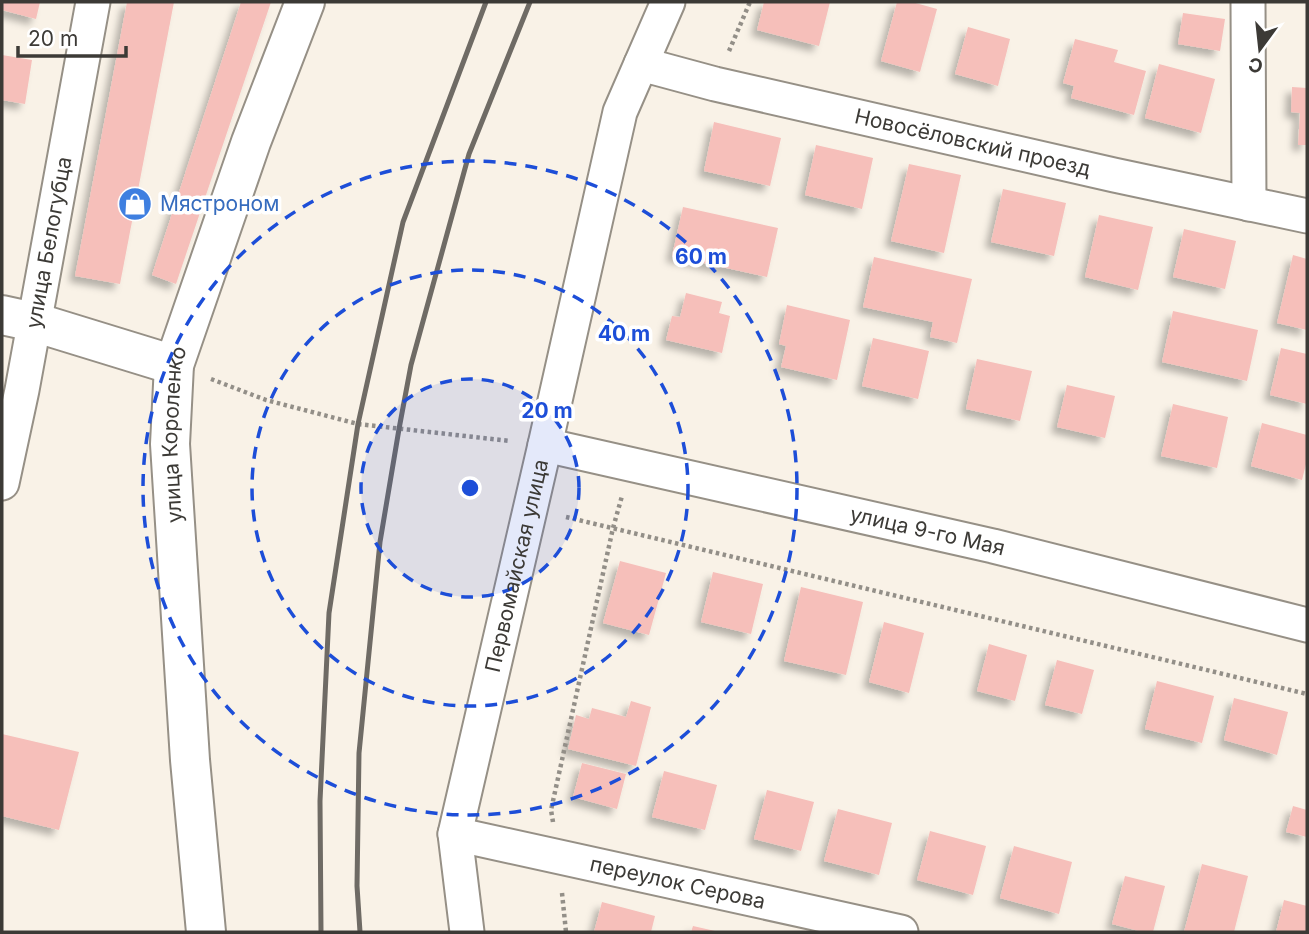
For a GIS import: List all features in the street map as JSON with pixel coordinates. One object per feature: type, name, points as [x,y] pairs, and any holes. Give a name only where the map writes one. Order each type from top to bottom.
[{"type":"street","name":"улица Белогубца","points":[[2,483],[22,390],[18,318],[93,2]]},
{"type":"street","name":"улица Короленко","points":[[206,932],[190,760],[170,444],[174,365],[251,142],[305,2]]},
{"type":"street","name":"Первомайская улица","points":[[467,932],[455,834],[620,112],[668,2]]},
{"type":"street","points":[[1248,2],[1249,204]]},
{"type":"street","name":"Новосёловский проезд","points":[[641,64],[715,84],[1087,169],[1307,216]]},
{"type":"street","points":[[18,318],[174,365]]},
{"type":"street","name":"улица 9-го Мая","points":[[545,445],[993,547],[1307,625]]},
{"type":"street","name":"переулок Серова","points":[[455,834],[901,932]]},
{"type":"path","points":[[715,84],[750,2]]},
{"type":"path","points":[[174,365],[265,400],[358,424],[545,445]]},
{"type":"path","points":[[566,932],[559,857],[551,810],[613,528],[630,464]]},
{"type":"path","points":[[566,517],[1307,694]]},
{"type":"building","points":[[2,2],[40,2],[36,19],[2,10]]},
{"type":"building","points":[[127,2],[174,2],[120,284],[75,276]]},
{"type":"building","points":[[241,2],[271,2],[176,284],[152,275]]},
{"type":"building","points":[[764,2],[830,2],[819,46],[757,30]]},
{"type":"building","points":[[897,2],[912,2],[937,9],[920,72],[881,61]]},
{"type":"building","points":[[1183,13],[1225,19],[1220,51],[1178,44]]},
{"type":"building","points":[[968,27],[1010,39],[998,86],[955,74]]},
{"type":"building","points":[[1075,39],[1118,50],[1114,62],[1146,71],[1134,115],[1071,98],[1074,86],[1063,83]]},
{"type":"building","points":[[2,55],[32,60],[25,104],[2,100]]},
{"type":"building","points":[[1159,64],[1215,79],[1201,133],[1145,118]]},
{"type":"building","points":[[1292,87],[1307,88],[1307,145],[1298,145],[1300,113],[1291,112]]},
{"type":"building","points":[[714,122],[781,138],[770,186],[704,171]]},
{"type":"building","points":[[816,145],[873,158],[862,209],[805,195]]},
{"type":"building","points":[[909,164],[961,175],[944,253],[891,241]]},
{"type":"building","points":[[1003,189],[1066,203],[1054,256],[991,242]]},
{"type":"building","points":[[683,207],[778,228],[767,277],[672,256]]},
{"type":"building","points":[[1099,215],[1153,227],[1138,290],[1085,277]]},
{"type":"building","points":[[1184,229],[1236,241],[1225,289],[1173,277]]},
{"type":"building","points":[[1293,255],[1307,259],[1307,330],[1277,323]]},
{"type":"building","points":[[874,257],[972,279],[957,343],[930,337],[933,322],[863,307]]},
{"type":"building","points":[[686,293],[722,302],[719,313],[730,316],[722,353],[666,340],[672,316],[680,317]]},
{"type":"building","points":[[787,305],[850,320],[837,380],[781,367],[786,346],[779,344]]},
{"type":"building","points":[[1173,311],[1258,330],[1247,381],[1162,362]]},
{"type":"building","points":[[873,338],[929,351],[918,399],[862,386]]},
{"type":"building","points":[[1281,348],[1307,354],[1307,404],[1270,395]]},
{"type":"building","points":[[977,359],[1032,371],[1020,421],[966,409]]},
{"type":"building","points":[[1067,385],[1115,396],[1105,438],[1057,427]]},
{"type":"building","points":[[1173,404],[1228,417],[1217,468],[1161,456]]},
{"type":"building","points":[[1262,423],[1307,435],[1307,460],[1302,480],[1251,466]]},
{"type":"building","points":[[620,561],[666,573],[649,635],[603,623]]},
{"type":"building","points":[[713,572],[763,584],[751,634],[701,622]]},
{"type":"building","points":[[801,587],[863,602],[846,675],[784,661]]},
{"type":"building","points":[[884,622],[924,633],[909,693],[869,682]]},
{"type":"building","points":[[989,644],[1027,655],[1015,701],[977,691]]},
{"type":"building","points":[[1057,660],[1094,670],[1082,714],[1045,705]]},
{"type":"building","points":[[1157,681],[1214,696],[1202,743],[1145,729]]},
{"type":"building","points":[[1234,698],[1288,712],[1277,755],[1224,740]]},
{"type":"building","points":[[631,701],[651,707],[636,766],[568,749],[576,715],[589,719],[592,708],[626,717]]},
{"type":"building","points":[[2,734],[79,752],[59,830],[2,816]]},
{"type":"building","points":[[582,763],[626,774],[617,809],[573,797]]},
{"type":"building","points":[[664,771],[717,785],[705,830],[652,817]]},
{"type":"building","points":[[767,790],[814,802],[801,851],[754,839]]},
{"type":"building","points":[[1293,806],[1307,810],[1307,837],[1286,832]]},
{"type":"building","points":[[838,809],[892,823],[879,875],[824,861]]},
{"type":"building","points":[[930,831],[986,846],[973,895],[917,880]]},
{"type":"building","points":[[1014,846],[1072,862],[1059,914],[1000,898]]},
{"type":"building","points":[[1202,864],[1248,876],[1234,932],[1184,932]]},
{"type":"building","points":[[1125,876],[1165,886],[1153,932],[1112,924]]},
{"type":"building","points":[[1284,900],[1307,906],[1307,932],[1276,932]]},
{"type":"building","points":[[602,902],[655,916],[651,932],[594,932]]},
{"type":"building","points":[[693,926],[715,931],[715,932],[691,932]]},
{"type":"railway","points":[[321,932],[320,801],[329,613],[358,424],[403,222],[486,2]]},
{"type":"railway","points":[[360,932],[357,886],[359,753],[380,542],[399,429],[411,365],[469,154],[530,2]]},
{"type":"place","name":"Мястроном","points":[[135,204]]}]
